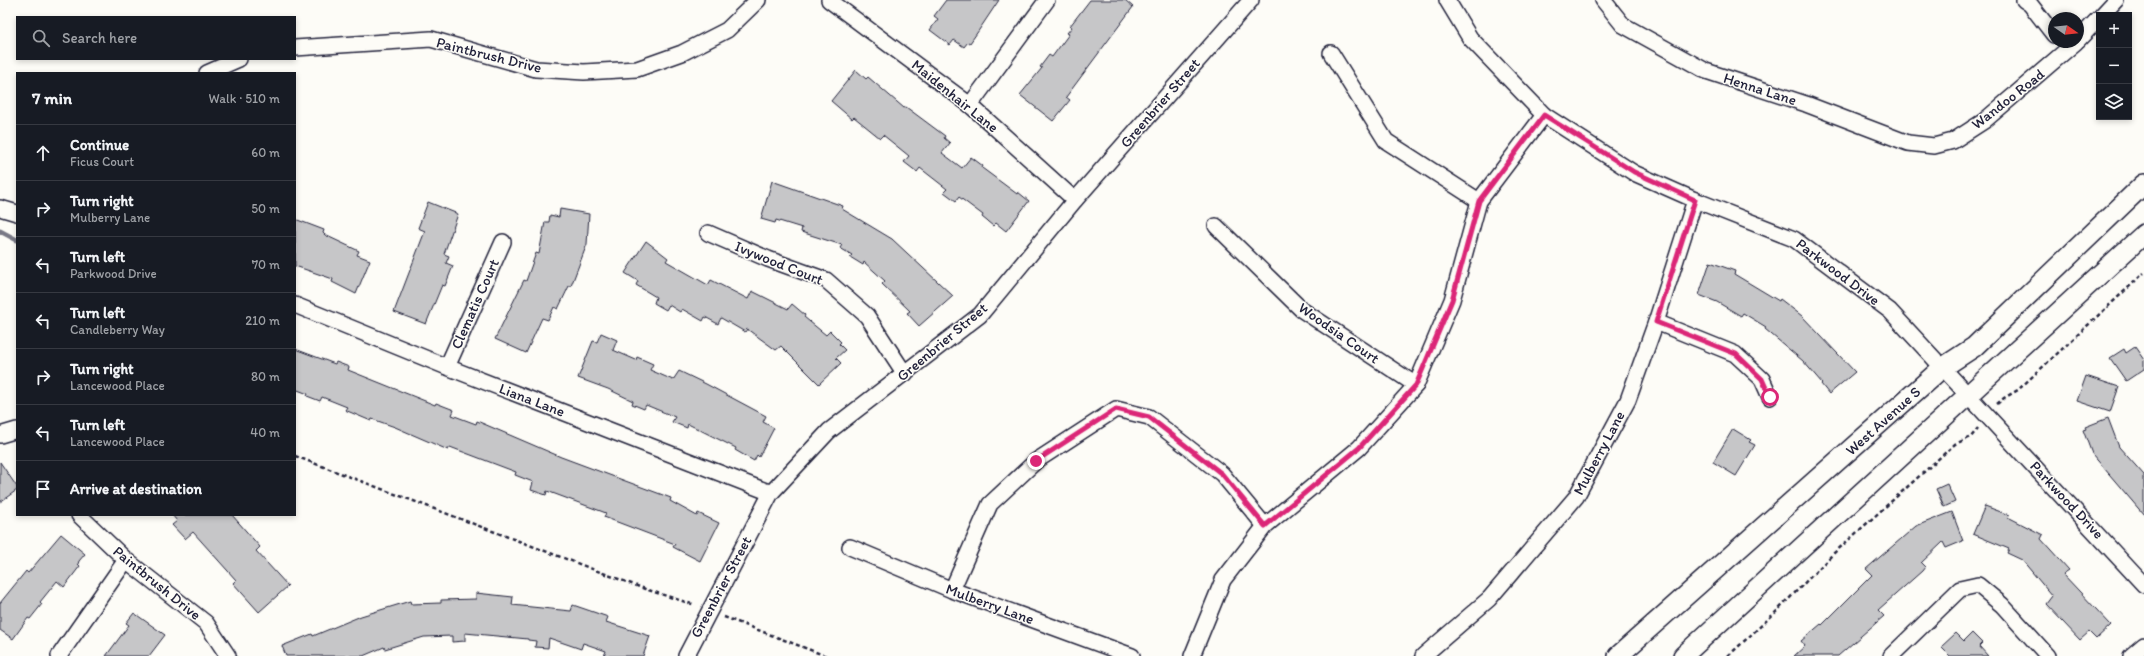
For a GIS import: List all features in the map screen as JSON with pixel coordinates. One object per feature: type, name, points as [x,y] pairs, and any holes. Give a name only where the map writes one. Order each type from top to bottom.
[{"type":"street","name":"Paintbrush Drive","points":[[296,48],[431,40],[536,69],[584,72],[637,70],[682,53],[727,30],[758,0]]},
{"type":"street","name":"Maidenhair Lane","points":[[829,0],[970,105],[1075,200]]},
{"type":"street","points":[[970,105],[1047,0]]},
{"type":"street","name":"Greenbrier Street","points":[[686,656],[771,493],[829,431],[905,374],[980,314],[1075,200],[1251,0]]},
{"type":"street","name":"Parkwood Drive","points":[[1447,0],[1470,38],[1544,115],[1634,172],[1695,200],[1794,239],[1890,311],[1942,368],[1969,394],[2144,585]]},
{"type":"street","name":"Henna Lane","points":[[1603,0],[1623,25],[1706,71],[1806,104],[1908,143],[1934,146]]},
{"type":"street","points":[[2024,0],[2030,4],[2048,27]]},
{"type":"street","points":[[2105,12],[2116,0]]},
{"type":"street","name":"Wandoo Road","points":[[2084,31],[2096,21]]},
{"type":"street","name":"Wandoo Road","points":[[1934,146],[1953,141],[1984,121],[2066,48]]},
{"type":"street","points":[[1331,53],[1386,141],[1479,201]]},
{"type":"street","points":[[208,72],[237,60]]},
{"type":"street","points":[[1192,656],[1223,580],[1265,526],[1359,448],[1416,385],[1452,300],[1479,201],[1544,115]]},
{"type":"street","name":"West Avenue S","points":[[1618,656],[1942,368],[1974,347],[2144,184]]},
{"type":"street","name":"Mulberry Lane","points":[[1423,656],[1489,599],[1576,497],[1628,400],[1656,322],[1695,200]]},
{"type":"street","points":[[0,208],[16,214]]},
{"type":"street","name":"Woodsia Court","points":[[1216,226],[1302,310],[1416,385]]},
{"type":"street","name":"Ivywood Court","points":[[708,233],[768,259],[826,280],[867,316],[905,374]]},
{"type":"street","points":[[1683,656],[2144,234]]},
{"type":"street","name":"Clematis Court","points":[[447,367],[503,242]]},
{"type":"street","name":"Liana Lane","points":[[296,305],[447,367],[771,493]]},
{"type":"street","points":[[1656,322],[1736,354],[1762,379],[1770,397]]},
{"type":"street","points":[[952,590],[990,504],[1036,461],[1116,409],[1149,417],[1216,469],[1265,526]]},
{"type":"street","points":[[0,435],[16,430]]},
{"type":"street","name":"Paintbrush Drive","points":[[80,516],[126,560],[206,623],[228,656]]},
{"type":"street","name":"Mulberry Lane","points":[[850,547],[952,590],[1132,656]]},
{"type":"street","points":[[59,656],[126,560]]},
{"type":"street","points":[[1891,656],[1960,589],[1978,585],[2002,605],[2048,656]]},
{"type":"street","points":[[2131,656],[2144,645]]},
{"type":"path","points":[[1728,656],[1777,611],[1834,554],[1949,449],[1955,444],[1971,437],[1987,414],[2004,398],[2018,390],[2144,273]]},
{"type":"path","points":[[296,456],[536,548],[710,610],[826,656]]},
{"type":"building","points":[[946,0],[999,0],[970,43],[968,42],[964,47],[954,40],[950,45],[930,30],[938,19],[934,16]]},
{"type":"building","points":[[1090,0],[1125,0],[1133,7],[1066,97],[1070,100],[1053,121],[1020,95],[1042,68],[1040,67],[1049,55],[1052,57],[1069,34],[1067,33],[1072,27],[1070,26]]},
{"type":"building","points":[[856,70],[866,79],[868,77],[904,108],[906,107],[945,136],[944,138],[950,143],[942,153],[962,168],[971,157],[983,166],[982,168],[1029,201],[1006,231],[996,223],[993,226],[982,217],[983,215],[959,197],[956,201],[944,192],[947,189],[920,168],[917,172],[904,162],[909,156],[883,135],[880,138],[854,117],[852,119],[831,101]]},
{"type":"building","points":[[772,181],[843,206],[842,209],[892,239],[953,296],[919,326],[907,313],[910,311],[882,284],[885,281],[864,262],[863,265],[850,257],[852,255],[840,248],[842,245],[801,232],[802,228],[776,220],[775,223],[761,219]]},
{"type":"building","points":[[428,202],[458,214],[444,254],[449,256],[446,263],[453,266],[445,286],[442,285],[426,324],[394,312],[425,231],[418,228]]},
{"type":"building","points":[[560,209],[589,214],[587,244],[571,286],[569,286],[558,309],[554,307],[548,320],[542,318],[526,353],[495,339],[524,280],[526,281],[536,253],[539,254],[545,222],[549,222],[550,215],[559,217]]},
{"type":"building","points":[[296,219],[324,230],[323,233],[325,235],[359,251],[357,255],[370,260],[356,294],[332,282],[333,279],[296,266]]},
{"type":"building","points":[[646,241],[668,258],[666,261],[708,285],[711,280],[748,299],[752,291],[788,309],[792,304],[805,315],[804,317],[826,335],[830,331],[841,342],[839,344],[845,350],[836,358],[841,363],[819,384],[781,346],[776,350],[747,329],[745,332],[721,318],[718,324],[705,317],[703,321],[682,309],[680,312],[669,305],[666,310],[654,303],[656,297],[636,285],[638,281],[625,273]]},
{"type":"building","points":[[1710,262],[1735,271],[1734,274],[1779,301],[1780,299],[1802,316],[1855,372],[1829,394],[1821,384],[1822,383],[1803,361],[1765,329],[1766,327],[1743,313],[1741,316],[1717,302],[1699,295]]},
{"type":"building","points":[[601,333],[617,340],[613,350],[636,360],[637,357],[653,364],[650,370],[673,380],[679,371],[766,416],[763,422],[774,428],[759,457],[757,455],[754,461],[735,450],[736,448],[688,424],[687,428],[672,422],[675,417],[646,405],[644,409],[632,404],[633,401],[608,389],[578,378],[593,341],[597,342]]},
{"type":"building","points":[[2135,347],[2144,360],[2144,369],[2126,381],[2110,358],[2124,349],[2126,353]]},
{"type":"building","points":[[296,349],[335,364],[336,362],[349,367],[348,370],[435,405],[436,403],[454,410],[452,415],[476,424],[477,421],[561,457],[671,498],[670,501],[697,516],[698,513],[719,523],[700,561],[673,547],[675,544],[604,517],[606,513],[547,491],[546,495],[531,490],[533,482],[515,475],[516,472],[450,447],[448,450],[395,427],[372,419],[371,421],[345,410],[347,407],[322,397],[320,401],[307,396],[308,394],[296,389]]},
{"type":"building","points":[[2086,376],[2119,387],[2110,412],[2077,401]]},
{"type":"building","points":[[2108,418],[2119,447],[2144,475],[2144,515],[2092,454],[2083,430],[2086,429],[2085,427]]},
{"type":"building","points":[[1733,429],[1751,440],[1749,442],[1755,445],[1736,476],[1713,462]]},
{"type":"building","points":[[0,462],[16,486],[16,491],[0,502]]},
{"type":"building","points":[[1947,484],[1955,502],[1944,507],[1936,489]]},
{"type":"building","points":[[1985,506],[2009,515],[2008,517],[2043,535],[2041,539],[2069,570],[2063,574],[2111,625],[2096,639],[2089,632],[2080,640],[2046,604],[2052,596],[2022,560],[2007,553],[2009,549],[1973,534]]},
{"type":"building","points":[[1952,512],[1963,541],[1946,548],[1943,542],[1921,563],[1925,567],[1922,571],[1878,610],[1884,616],[1838,656],[1794,656],[1805,646],[1801,641],[1821,624],[1822,625],[1872,575],[1866,569],[1916,526]]},
{"type":"building","points":[[173,516],[233,516],[260,547],[256,551],[288,586],[259,612],[233,583],[236,580],[193,532],[185,539],[172,525],[177,521]]},
{"type":"building","points":[[61,534],[85,554],[79,561],[78,564],[80,566],[64,587],[57,581],[40,602],[42,604],[30,619],[28,618],[13,639],[0,630],[0,603],[26,571],[28,573]]},
{"type":"building","points":[[476,593],[513,597],[512,605],[571,611],[573,605],[608,617],[606,622],[650,636],[643,656],[604,656],[606,651],[583,643],[581,649],[549,638],[548,648],[535,647],[536,641],[528,639],[465,633],[465,641],[452,642],[452,636],[424,637],[385,649],[384,647],[363,656],[286,656],[282,646],[312,634],[313,636],[361,616],[410,601],[411,604],[441,603],[441,600],[476,599]]},
{"type":"building","points":[[134,613],[165,635],[149,656],[106,656],[129,625],[126,623]]},
{"type":"building","points":[[1956,633],[1964,641],[1972,633],[1982,643],[1979,646],[1988,656],[1950,656],[1941,647]]},
{"type":"waterway","points":[[0,231],[16,239]]},
{"type":"route","points":[[1036,461],[1075,434],[1116,409],[1149,417],[1222,474],[1265,526],[1359,448],[1416,385],[1452,300],[1479,201],[1544,115],[1634,172],[1695,200],[1656,322],[1736,354],[1762,379],[1770,397]]}]
